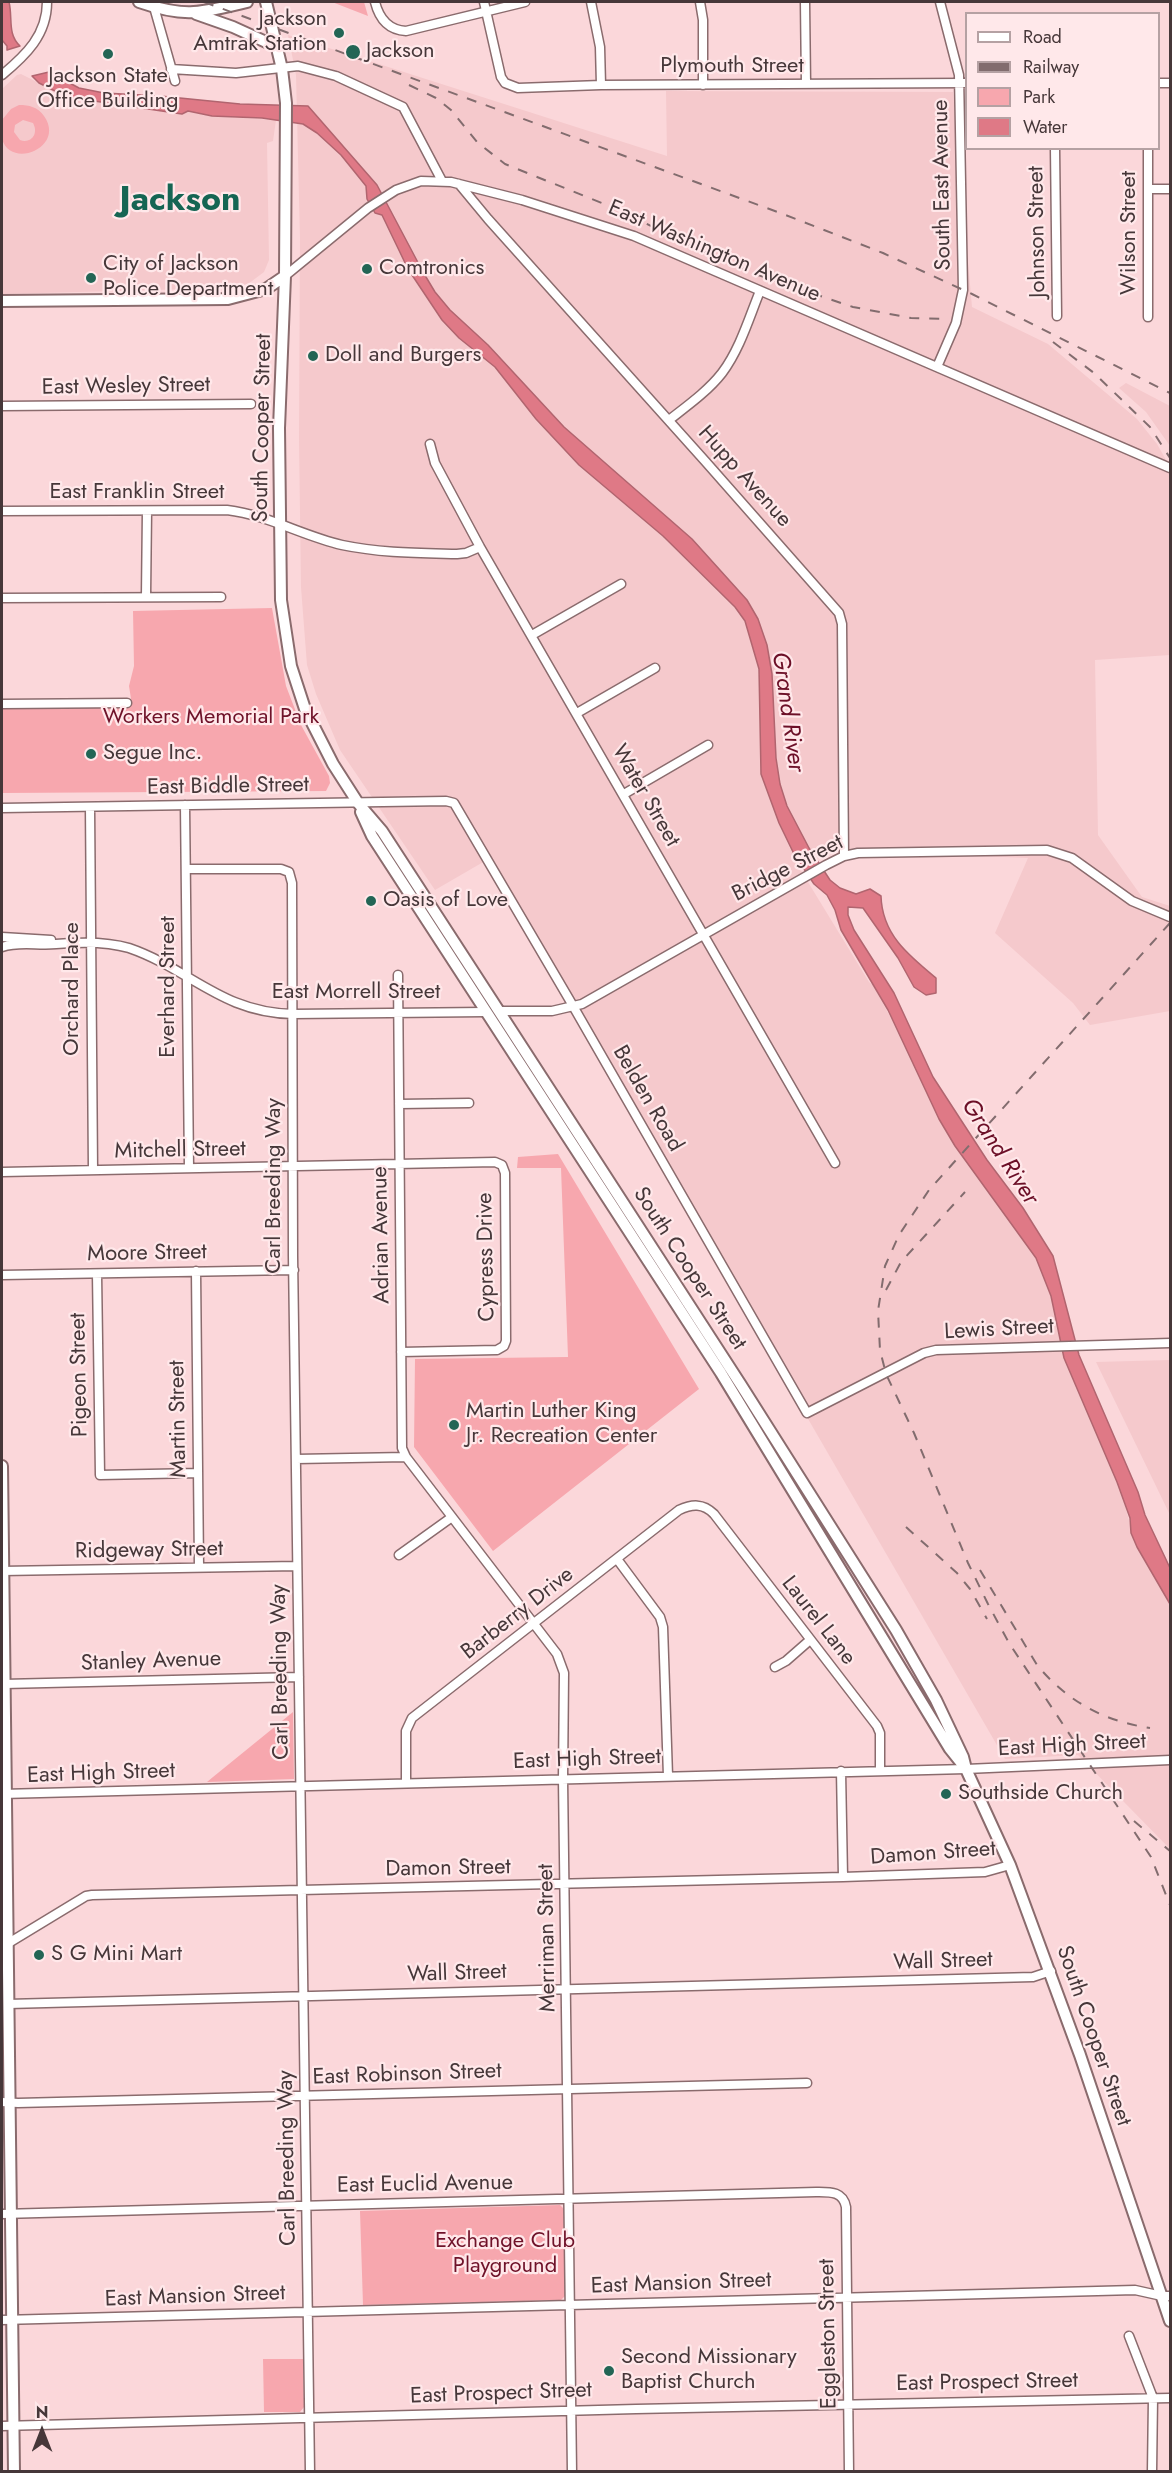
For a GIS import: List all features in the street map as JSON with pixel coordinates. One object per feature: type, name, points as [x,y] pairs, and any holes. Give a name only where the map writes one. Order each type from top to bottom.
[{"type":"main road","points":[[139,2],[175,13],[193,13],[247,2]]},
{"type":"main road","name":"South Cooper Street","points":[[266,2],[278,47],[286,103],[285,276],[280,401],[281,600],[291,666],[305,709],[318,738],[358,803],[372,836],[721,1373],[950,1749],[966,1769]]},
{"type":"main road","points":[[193,13],[233,27],[278,47]]},
{"type":"main road","name":"East Washington Avenue","points":[[2,302],[228,299],[266,289],[285,276]]},
{"type":"main road","name":"South Cooper Street","points":[[358,803],[382,831],[741,1385],[890,1620],[936,1700],[1010,1865],[1051,1971],[1166,2296],[1170,2321]]},
{"type":"main road","points":[[485,1012],[499,1011]]},
{"type":"main road","points":[[2,1466],[4,1895],[8,2004],[5,2031],[7,2426],[14,2472]]},
{"type":"street","points":[[2,75],[36,40],[43,25],[47,2]]},
{"type":"street","points":[[375,2],[379,15],[390,26],[410,31],[525,2]]},
{"type":"street","points":[[484,2],[487,12]]},
{"type":"street","points":[[591,2],[600,47],[601,85]]},
{"type":"street","points":[[700,2],[703,20],[703,85]]},
{"type":"street","points":[[805,2],[806,84]]},
{"type":"street","name":"South East Avenue","points":[[937,367],[956,322],[963,295],[963,83],[940,2]]},
{"type":"street","points":[[154,7],[175,81]]},
{"type":"street","name":"Plymouth Street","points":[[487,12],[501,77],[505,83],[518,88],[601,85],[963,83]]},
{"type":"street","points":[[171,69],[236,73],[302,66],[321,71],[403,107],[442,180]]},
{"type":"street","name":"Johnson Street","points":[[1055,150],[1058,316]]},
{"type":"street","name":"Wilson Street","points":[[1148,150],[1148,317]]},
{"type":"street","name":"East Washington Avenue","points":[[285,276],[388,194],[415,182],[442,180],[522,200],[618,230],[1170,468]]},
{"type":"street","name":"Hupp Avenue","points":[[459,184],[808,576],[842,618],[844,856]]},
{"type":"street","points":[[1148,189],[1170,189]]},
{"type":"street","points":[[669,420],[722,374],[734,355],[760,291]]},
{"type":"street","name":"East Wesley Street","points":[[2,406],[251,404]]},
{"type":"street","name":"Water Street","points":[[430,444],[435,463],[480,546],[836,1163]]},
{"type":"street","name":"East Franklin Street","points":[[2,511],[227,510],[260,516],[333,542],[369,549],[462,554],[480,546]]},
{"type":"street","points":[[146,596],[147,511]]},
{"type":"street","points":[[532,635],[621,584]]},
{"type":"street","points":[[2,598],[221,597]]},
{"type":"street","points":[[577,713],[655,668]]},
{"type":"street","points":[[2,704],[127,703]]},
{"type":"street","points":[[624,794],[708,745]]},
{"type":"street","name":"East Biddle Street","points":[[2,808],[446,801],[454,803]]},
{"type":"street","name":"Belden Road","points":[[454,803],[807,1413]]},
{"type":"street","name":"Everhard Street","points":[[185,805],[189,1168]]},
{"type":"street","name":"Orchard Place","points":[[90,807],[93,1170]]},
{"type":"street","name":"Bridge Street","points":[[499,1011],[552,1011],[574,1007],[826,865],[844,856],[858,853],[1047,850],[1072,858],[1132,901],[1170,917]]},
{"type":"street","name":"Carl Breeding Way","points":[[187,869],[281,868],[289,872],[292,883],[297,1566],[310,2472]]},
{"type":"street","name":"East Morrell Street","points":[[2,937],[30,937],[130,949],[226,999],[263,1011],[293,1014],[485,1012]]},
{"type":"street","name":"East Morrell Street","points":[[2,947],[13,944],[63,942]]},
{"type":"street","name":"Adrian Avenue","points":[[398,975],[402,1448],[406,1456]]},
{"type":"street","points":[[399,1104],[469,1102]]},
{"type":"street","name":"Mitchell Street","points":[[2,1172],[495,1162],[502,1165]]},
{"type":"street","name":"Cypress Drive","points":[[401,1352],[497,1350],[502,1348],[506,1341],[505,1173],[502,1165]]},
{"type":"street","name":"Moore Street","points":[[2,1275],[294,1270]]},
{"type":"street","name":"Martin Street","points":[[196,1271],[199,1568]]},
{"type":"street","name":"Pigeon Street","points":[[96,1274],[100,1475],[198,1473]]},
{"type":"street","name":"Lewis Street","points":[[807,1413],[924,1353],[950,1349],[1170,1343]]},
{"type":"street","points":[[296,1459],[406,1456]]},
{"type":"street","name":"Merriman Street","points":[[406,1456],[557,1654],[564,1673],[564,1884],[569,2088],[568,2199],[572,2472]]},
{"type":"street","name":"Barberry Drive","points":[[406,1783],[406,1731],[412,1718],[679,1510],[689,1506],[702,1506]]},
{"type":"street","name":"Laurel Lane","points":[[702,1506],[714,1514],[876,1726],[880,1733],[880,1770]]},
{"type":"street","points":[[399,1555],[452,1517]]},
{"type":"street","points":[[617,1559],[660,1617],[663,1627],[668,1776]]},
{"type":"street","name":"Ridgeway Street","points":[[2,1571],[297,1566]]},
{"type":"street","points":[[775,1667],[786,1661],[810,1640]]},
{"type":"street","name":"Stanley Avenue","points":[[4,1684],[299,1677]]},
{"type":"street","name":"East High Street","points":[[3,1794],[966,1769],[1170,1760]]},
{"type":"street","points":[[841,1771],[843,1877]]},
{"type":"street","name":"Damon Street","points":[[7,1944],[86,1896],[92,1895],[843,1877],[985,1872],[1010,1865]]},
{"type":"street","name":"Wall Street","points":[[8,2004],[1033,1977],[1051,1971]]},
{"type":"street","name":"East Robinson Street","points":[[5,2102],[807,2083]]},
{"type":"street","name":"East Euclid Avenue","points":[[5,2214],[816,2192],[829,2192],[842,2196]]},
{"type":"street","name":"Eggleston Street","points":[[842,2196],[846,2207],[849,2472]]},
{"type":"street","name":"East Mansion Street","points":[[7,2320],[1135,2290],[1166,2296]]},
{"type":"street","points":[[1129,2336],[1153,2398],[1152,2472]]},
{"type":"street","name":"East Prospect Street","points":[[7,2426],[848,2403],[1170,2398]]},
{"type":"shaded area","points":[[288,35],[667,156],[666,91],[953,92],[972,307],[1048,344],[1137,419],[1157,444],[1170,467],[1170,655],[1095,660],[1098,835],[1142,897],[1170,906],[1170,1011],[1090,1025],[1073,1003],[995,933],[1028,858],[834,850],[800,869],[873,985],[894,1024],[1042,1265],[1130,1524],[1170,1599],[1170,1849],[1078,1755],[1005,1759],[485,861],[435,890],[340,750],[316,694],[307,665],[301,587],[300,238],[296,75]]},
{"type":"shaded area","points":[[21,74],[67,97],[82,100],[182,114],[188,111],[212,116],[276,120],[273,141],[267,143],[269,260],[264,272],[248,284],[228,288],[2,294],[2,89]]},
{"type":"shaded area","points":[[1126,383],[1170,406],[1170,446],[1146,412],[1119,388]]},
{"type":"shaded area","points":[[1170,1360],[1170,1515],[1096,1362]]},
{"type":"green space","points":[[332,2],[364,2],[368,16]]},
{"type":"green space","points":[[19,105],[26,105],[36,109],[44,116],[49,127],[48,137],[35,151],[25,154],[15,153],[7,148],[1,137],[1,127],[2,120],[11,109]],"holes":[[[23,120],[33,123],[35,127],[33,137],[28,141],[20,140],[14,132],[15,125]]]},
{"type":"green space","name":"Workers Memorial Park","points":[[272,608],[286,686],[301,725],[329,776],[330,783],[326,791],[2,793],[2,707],[132,705],[129,686],[134,666],[133,611]]},
{"type":"green space","points":[[558,1154],[699,1389],[493,1551],[414,1447],[415,1359],[568,1357],[561,1168],[517,1168],[518,1157]]},
{"type":"green space","points":[[293,1712],[294,1779],[207,1782],[213,1777]]},
{"type":"green space","name":"Exchange Club Playground","points":[[560,2205],[564,2209],[565,2296],[561,2300],[363,2305],[360,2211]]},
{"type":"green space","points":[[263,2359],[303,2359],[304,2407],[300,2412],[264,2412]]},
{"type":"water","points":[[2,2],[9,2],[13,36],[20,46],[7,50],[2,40]]},
{"type":"water","name":"Grand River","points":[[49,72],[79,88],[104,93],[240,104],[308,106],[377,185],[423,272],[435,292],[450,310],[488,345],[564,427],[692,539],[747,600],[758,619],[767,645],[772,674],[776,758],[780,784],[787,806],[809,848],[830,880],[840,888],[856,894],[870,889],[881,896],[886,922],[891,933],[916,961],[936,978],[936,993],[926,995],[914,987],[898,958],[863,908],[848,907],[848,915],[854,930],[894,993],[933,1077],[987,1160],[1023,1208],[1053,1256],[1079,1355],[1138,1492],[1145,1515],[1170,1568],[1170,1604],[1131,1533],[1130,1518],[1117,1482],[1064,1358],[1051,1296],[1036,1258],[955,1146],[939,1119],[888,1010],[841,930],[835,910],[827,895],[814,884],[794,854],[779,823],[761,774],[759,669],[745,621],[735,607],[663,536],[579,465],[536,419],[495,367],[459,338],[442,320],[408,269],[382,215],[375,213],[367,199],[366,186],[341,155],[317,133],[303,124],[262,118],[212,116],[188,111],[182,114],[67,97],[39,83],[32,76]]},
{"type":"railway","points":[[204,2],[783,214],[883,253],[972,294],[1170,393]]},
{"type":"railway","points":[[409,85],[436,98],[451,110],[477,142],[505,164],[624,212],[684,243],[758,275],[853,307],[911,318],[945,319]]},
{"type":"railway","points":[[1053,342],[1094,373],[1150,427],[1170,458]]},
{"type":"railway","points":[[1170,923],[929,1190],[899,1235],[885,1266],[878,1311],[880,1350],[886,1374],[988,1604],[1009,1643],[1151,1857],[1170,1905]]},
{"type":"railway","points":[[886,1290],[901,1262],[965,1192]]},
{"type":"railway","points":[[906,1527],[957,1573],[970,1589],[987,1619]]},
{"type":"railway","points":[[980,1570],[1037,1665],[1049,1678],[1087,1707],[1117,1720],[1150,1728]]},
{"type":"railway","points":[[1134,1821],[1170,1851]]},
{"type":"place","name":"Jackson Amtrak Station","points":[[339,33]]},
{"type":"place","name":"Jackson","points":[[353,52]]},
{"type":"place","name":"Jackson State Office Building","points":[[108,54]]},
{"type":"place","name":"Comtronics","points":[[367,269]]},
{"type":"place","name":"City of Jackson Police Department","points":[[91,278]]},
{"type":"place","name":"Doll and Burgers","points":[[313,356]]},
{"type":"place","name":"Segue Inc.","points":[[91,754]]},
{"type":"place","name":"Oasis of Love","points":[[371,901]]},
{"type":"place","name":"Martin Luther King Jr. Recreation Center","points":[[454,1425]]},
{"type":"place","name":"Southside Church","points":[[946,1794]]},
{"type":"place","name":"S G Mini Mart","points":[[39,1955]]},
{"type":"place","name":"Second Missionary Baptist Church","points":[[609,2371]]},
{"type":"district","name":"Jackson","points":[[180,202]]}]
